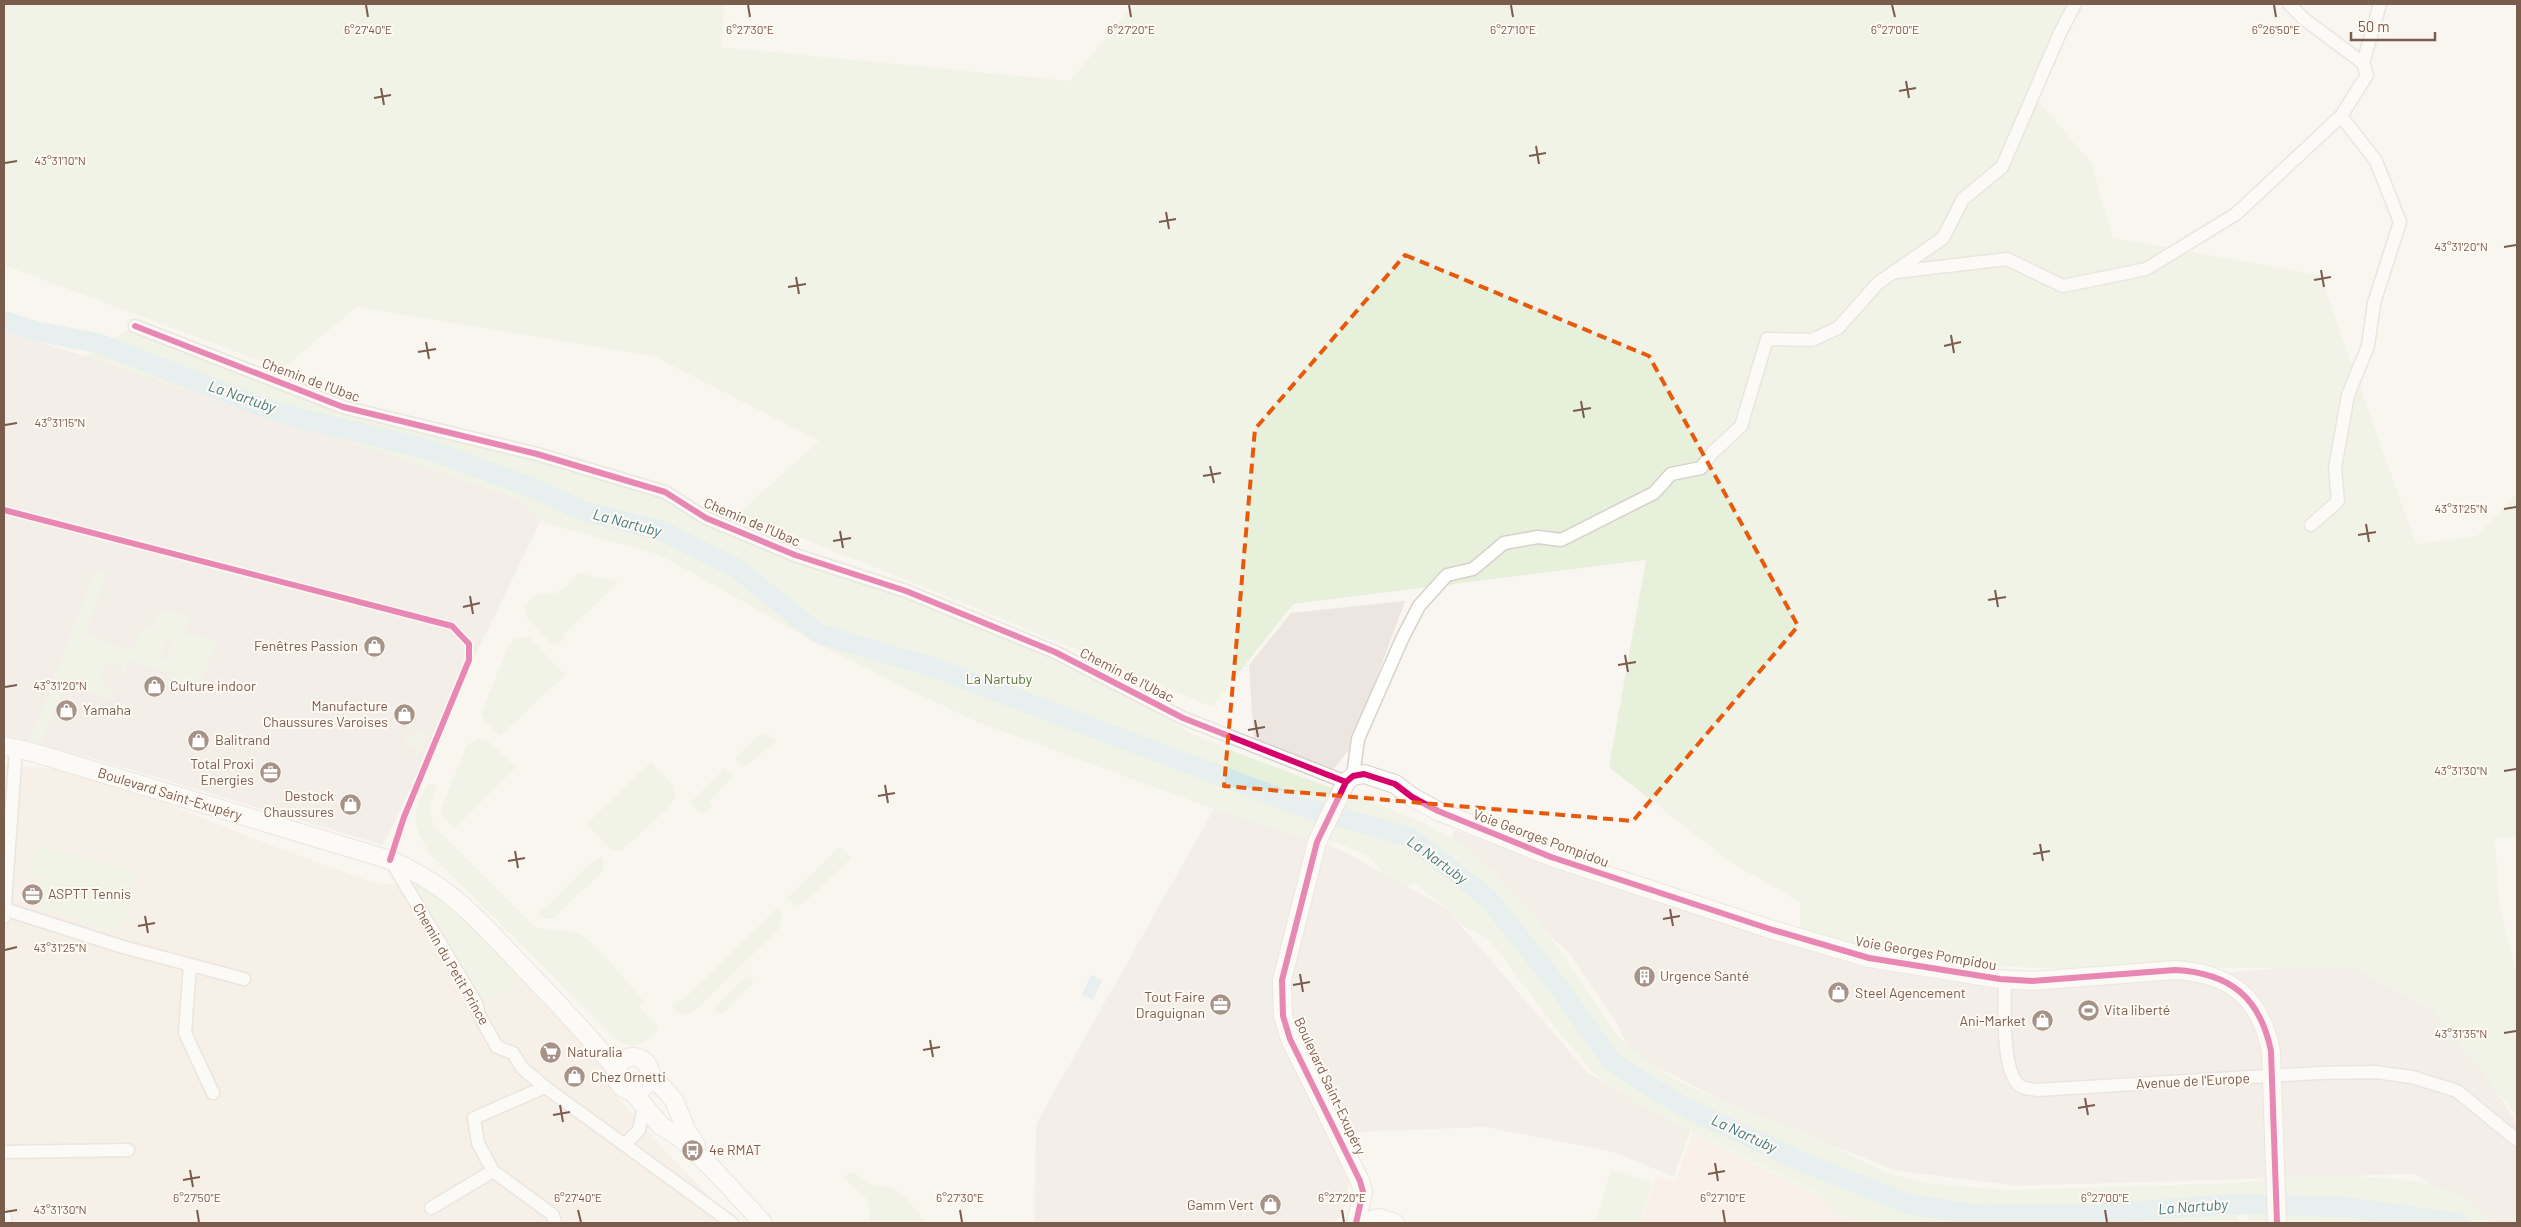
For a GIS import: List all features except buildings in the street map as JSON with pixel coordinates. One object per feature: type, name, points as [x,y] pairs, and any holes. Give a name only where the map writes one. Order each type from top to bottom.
[{"type":"street","points":[[1347,782],[1358,739],[1402,639],[1419,606],[1447,574],[1473,569],[1504,543],[1538,537],[1561,540],[1654,493],[1671,474],[1701,468],[1711,454],[1741,426],[1767,338],[1812,340],[1838,328],[1878,284],[1942,238],[1963,199],[2002,167],[2060,33],[2075,4]]},
{"type":"street","points":[[1894,272],[2007,259],[2063,286],[2146,269],[2236,214],[2341,116],[2367,74],[2363,63],[2311,24],[2289,4]]},
{"type":"street","points":[[2363,63],[2380,4]]},
{"type":"street","points":[[2311,524],[2338,501],[2335,468],[2348,395],[2368,346],[2374,303],[2400,222],[2376,161],[2341,116]]},
{"type":"street","name":"Chemin de l'Ubac","points":[[135,326],[343,407],[537,454],[665,492],[706,518],[795,555],[906,591],[1047,648],[1182,718],[1347,782]]},
{"type":"street","points":[[4,917],[10,748]]},
{"type":"street","name":"Boulevard Saint-Exupéry","points":[[10,748],[390,860],[419,872],[462,903],[584,1030],[622,1064]]},
{"type":"street","name":"Voie Georges Pompidou","points":[[1347,782],[1364,774],[1395,784],[1412,797],[1438,811],[1550,857],[1790,936],[1880,960],[2005,979],[2032,980],[2175,970],[2190,971],[2224,980],[2243,994],[2259,1013],[2266,1027],[2270,1043],[2277,1223]]},
{"type":"street","name":"Boulevard Saint-Exupéry","points":[[1347,782],[1317,842],[1282,980],[1284,1016],[1290,1039],[1359,1177],[1363,1192]]},
{"type":"street","name":"Chemin du Petit Prince","points":[[390,860],[476,1003],[478,1013],[497,1047],[512,1053],[522,1068],[545,1087],[732,1223]]},
{"type":"street","points":[[4,909],[124,947],[244,979]]},
{"type":"street","points":[[190,965],[185,1033],[213,1093]]},
{"type":"street","name":"Avenue de l'Europe","points":[[2005,979],[2008,1063],[2012,1076],[2021,1087],[2040,1089],[2375,1072],[2412,1077],[2457,1091],[2517,1140]]},
{"type":"street","points":[[632,1091],[646,1085],[650,1074],[649,1068],[642,1060],[622,1064],[618,1083],[632,1091],[661,1126],[678,1136],[712,1168],[764,1223]]},
{"type":"street","points":[[650,1074],[674,1100],[686,1130],[712,1168]]},
{"type":"street","points":[[545,1087],[474,1118],[478,1144],[494,1172],[553,1214],[555,1223]]},
{"type":"street","points":[[625,1144],[639,1130],[644,1106]]},
{"type":"street","points":[[639,1130],[672,1124],[680,1115]]},
{"type":"street","points":[[4,1152],[128,1150]]},
{"type":"street","points":[[431,1208],[494,1172]]},
{"type":"street","points":[[1363,1192],[1373,1206],[1391,1221]]},
{"type":"street","points":[[1363,1192],[1357,1223],[1373,1218],[1391,1221]]},
{"type":"street","points":[[4,1215],[6,1223]]},
{"type":"highlighted area","points":[[1405,255],[1649,356],[1798,626],[1633,821],[1224,786],[1255,429]]},
{"type":"shaded area","points":[[4,332],[86,356],[231,405],[394,450],[546,510],[383,845],[91,758],[4,735]]},
{"type":"shaded area","points":[[1405,601],[1351,747],[1334,769],[1254,741],[1249,665],[1291,613]]},
{"type":"shaded area","points":[[4,765],[57,769],[158,800],[270,845],[375,883],[411,886],[511,990],[514,971],[541,997],[603,1064],[618,1098],[681,1168],[736,1223],[4,1223]]},
{"type":"shaded area","points":[[1214,809],[1339,849],[1446,908],[1588,1073],[1691,1128],[1674,1177],[1613,1152],[1485,1127],[1358,1132],[1343,1214],[1333,1223],[1034,1223],[1036,1124]]},
{"type":"shaded area","points":[[1455,830],[1691,913],[1874,968],[2026,989],[2158,980],[2287,967],[2354,968],[2432,1008],[2492,1084],[2517,1124],[2517,1223],[2489,1223],[2415,1174],[2018,1186],[1897,1171],[1730,1105],[1631,1053],[1616,1022],[1569,953],[1449,842]]},
{"type":"shaded area","points":[[1693,1133],[1841,1206],[1903,1223],[1641,1223],[1656,1176],[1675,1182]]},
{"type":"green space","points":[[4,4],[724,4],[721,47],[1070,81],[1134,4],[2066,4],[2030,91],[2091,163],[2113,238],[2320,275],[2416,544],[2477,536],[2517,493],[2517,838],[2495,837],[2499,905],[2517,973],[2517,1116],[2430,1006],[2354,968],[2223,968],[2125,965],[2058,969],[1933,963],[1880,954],[1824,939],[1800,928],[1800,902],[1730,862],[1609,767],[1646,560],[1293,604],[1212,707],[974,607],[739,513],[819,441],[654,356],[357,307],[282,369],[4,265]]},
{"type":"green space","name":"La Nartuby","points":[[135,326],[339,406],[660,496],[1055,652],[1192,734],[1248,757],[1332,788],[1351,793],[1426,824],[1464,845],[1497,874],[1544,928],[1615,1033],[1640,1056],[1678,1081],[1744,1111],[1801,1131],[1890,1174],[1927,1183],[2005,1190],[2237,1183],[2324,1176],[2390,1178],[2421,1183],[2449,1191],[2471,1202],[2493,1223],[2248,1223],[2245,1208],[2237,1209],[2238,1223],[1876,1223],[1838,1215],[1814,1191],[1681,1126],[1627,1097],[1593,1072],[1551,1022],[1489,939],[1466,928],[1446,908],[1414,883],[1408,887],[1383,873],[1369,856],[1329,839],[1309,840],[1214,809],[978,722],[907,689],[817,643],[660,555],[546,523],[520,500],[385,453],[231,405],[86,356]]},
{"type":"green space","points":[[95,572],[107,574],[85,634],[132,652],[141,629],[153,628],[160,609],[190,616],[185,633],[167,638],[160,659],[165,661],[173,640],[169,639],[187,634],[217,641],[200,684],[168,678],[170,673],[129,660],[123,674],[121,673],[123,668],[110,660],[99,676],[106,679],[104,686],[113,689],[112,699],[66,683],[40,746],[29,743]]},
{"type":"green space","points":[[578,573],[619,582],[563,635],[565,639],[554,646],[526,617],[525,607],[535,594],[556,593],[566,586]]},
{"type":"green space","points":[[530,638],[565,675],[500,736],[481,714],[509,645],[514,639]]},
{"type":"green space","points":[[425,729],[424,746],[413,760],[417,748],[403,744],[408,736]]},
{"type":"green space","points":[[768,734],[777,741],[743,768],[735,759],[759,735]]},
{"type":"green space","points":[[477,739],[486,739],[516,767],[454,829],[442,816],[441,809],[467,745]]},
{"type":"green space","points":[[651,762],[673,785],[676,797],[666,810],[621,851],[611,850],[587,824]]},
{"type":"green space","points":[[725,768],[733,776],[709,802],[713,806],[705,813],[699,813],[691,802]]},
{"type":"green space","points":[[427,783],[437,786],[430,815],[440,832],[535,927],[547,930],[576,932],[594,945],[644,1001],[639,1007],[660,1029],[655,1034],[645,1042],[635,1045],[629,1045],[617,1040],[430,854],[416,826],[415,819],[418,805]]},
{"type":"green space","points":[[36,845],[137,871],[121,933],[35,907],[43,879],[29,875]]},
{"type":"green space","points":[[840,847],[851,858],[804,903],[798,906],[786,899]]},
{"type":"green space","points":[[601,856],[604,863],[603,871],[552,919],[545,919],[537,913],[546,908],[589,864]]},
{"type":"green space","points":[[415,882],[462,917],[514,971],[512,990],[480,1002],[424,901],[414,890]]},
{"type":"green space","points":[[778,907],[782,913],[778,930],[692,1013],[683,1015],[672,1007],[678,1000],[681,1002]]},
{"type":"green space","points":[[748,974],[754,982],[724,1013],[720,1015],[716,1012],[716,1006]]},
{"type":"green space","points":[[1611,1170],[1652,1182],[1640,1223],[1595,1223]]},
{"type":"green space","points":[[855,1172],[868,1183],[891,1188],[901,1193],[927,1223],[870,1223],[869,1205],[865,1197],[842,1177]]},
{"type":"water","points":[[1091,975],[1102,980],[1093,1000],[1082,995]]},
{"type":"waterway","name":"La Nartuby","points":[[4,321],[39,332],[98,343],[259,406],[427,449],[533,488],[586,512],[662,531],[736,568],[819,634],[932,667],[1303,807],[1409,837],[1488,898],[1558,986],[1612,1062],[1680,1105],[1802,1162],[1909,1204],[1978,1215],[2097,1214],[2236,1204],[2346,1207],[2458,1223]]},
{"type":"cycle path","points":[[135,326],[343,407],[537,454],[665,492],[706,518],[795,555],[906,591],[1055,652],[1183,718],[1346,782]]},
{"type":"cycle path","points":[[4,510],[452,626],[469,644],[469,660],[404,817],[390,860]]},
{"type":"cycle path","points":[[1356,1223],[1363,1192],[1360,1181],[1290,1039],[1283,1016],[1282,980],[1317,842],[1346,782],[1353,776],[1364,774],[1395,784],[1412,797],[1438,811],[1551,857],[1773,930],[1869,958],[2000,979],[2032,981],[2175,970],[2212,976],[2227,983],[2240,991],[2250,1002],[2266,1032],[2271,1051],[2277,1223]]},
{"type":"place","name":"Fenêtres Passion","points":[[374,646]]},
{"type":"place","name":"Culture indoor","points":[[154,686]]},
{"type":"place","name":"Yamaha","points":[[67,710]]},
{"type":"place","name":"Manufacture Chaussures Varoises","points":[[404,714]]},
{"type":"place","name":"Balitrand","points":[[199,740]]},
{"type":"place","name":"Total Proxi Energies","points":[[270,772]]},
{"type":"place","name":"Destock Chaussures","points":[[350,804]]},
{"type":"place","name":"ASPTT Tennis","points":[[32,894]]},
{"type":"place","name":"Urgence Santé","points":[[1644,976]]},
{"type":"place","name":"Steel Agencement","points":[[1839,993]]},
{"type":"place","name":"Tout Faire Draguignan","points":[[1221,1005]]},
{"type":"place","name":"Vita liberté","points":[[2088,1010]]},
{"type":"place","name":"Ani-Market","points":[[2042,1021]]},
{"type":"place","name":"Naturalia","points":[[551,1052]]},
{"type":"place","name":"Chez Ornetti","points":[[575,1077]]},
{"type":"place","name":"4e RMAT","points":[[693,1150]]},
{"type":"place","name":"Gamm Vert","points":[[1270,1205]]}]
